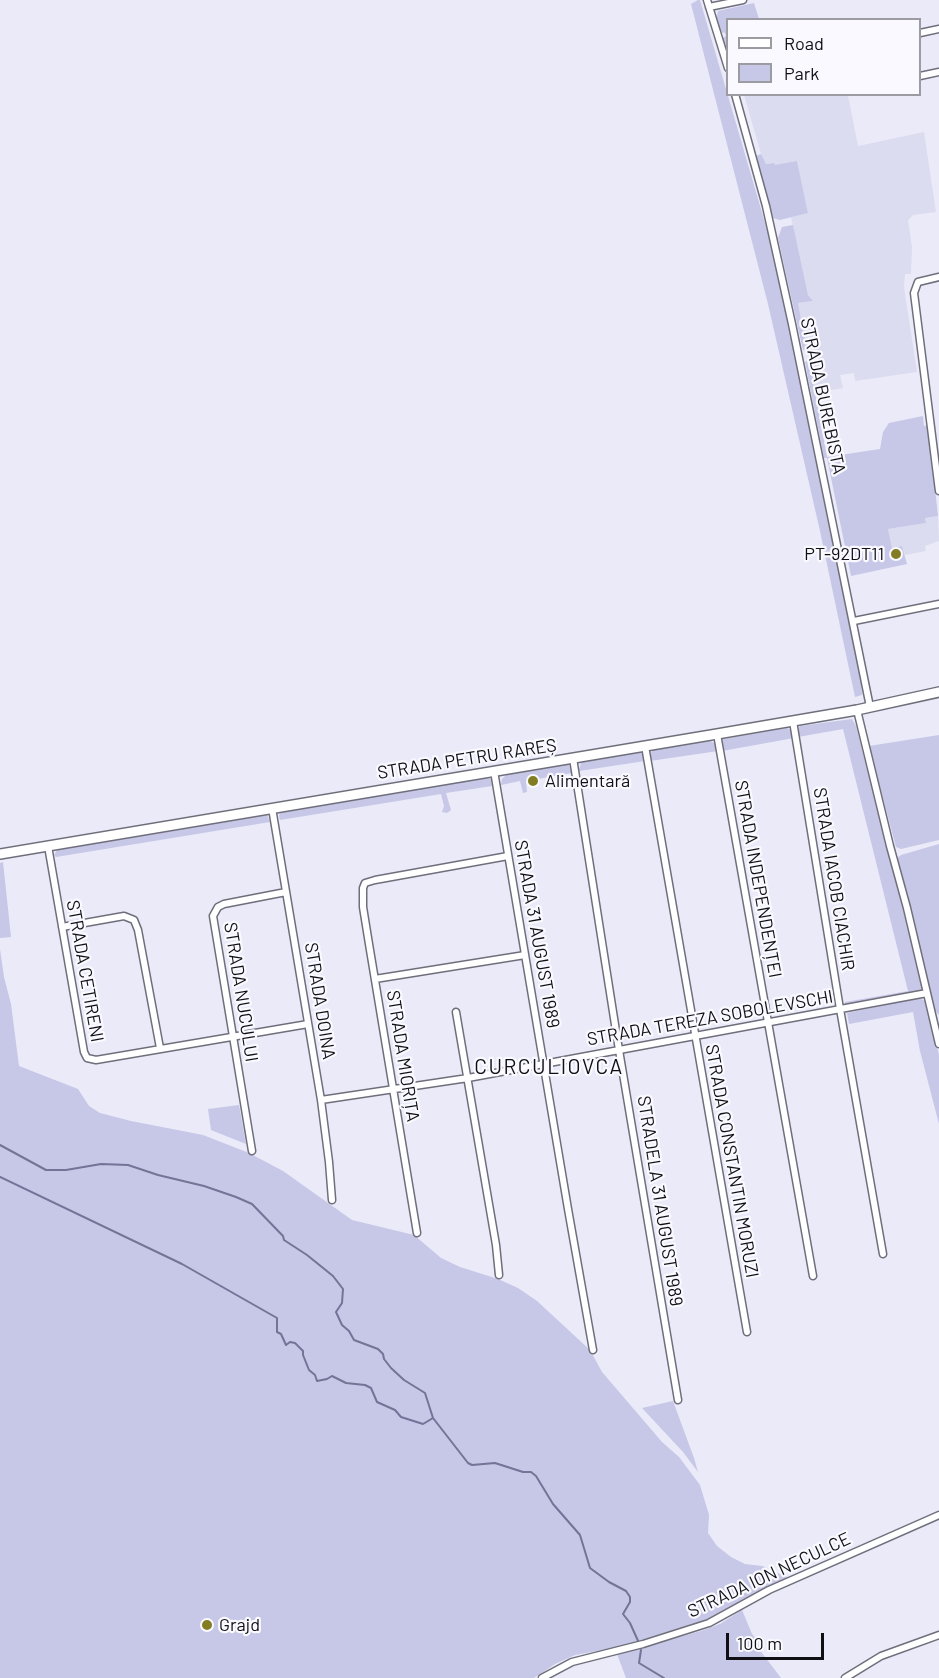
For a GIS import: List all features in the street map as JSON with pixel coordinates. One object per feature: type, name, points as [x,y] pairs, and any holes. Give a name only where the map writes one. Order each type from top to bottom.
[{"type":"main road","name":"STRADA PETRU RAREȘ","points":[[0,854],[717,735],[856,710],[939,692]]},
{"type":"street","points":[[726,62],[708,4],[743,0]]},
{"type":"street","points":[[921,33],[939,29]]},
{"type":"street","points":[[921,76],[939,72]]},
{"type":"street","name":"STRADA BUREBISTA","points":[[736,96],[768,216],[854,621],[870,707]]},
{"type":"street","points":[[939,276],[919,281],[915,285],[916,317],[939,491]]},
{"type":"street","points":[[854,621],[939,604]]},
{"type":"street","points":[[856,710],[936,1021],[939,1044]]},
{"type":"street","name":"STRADA IACOB CIACHIR","points":[[793,721],[883,1254]]},
{"type":"street","name":"STRADA INDEPENDENȚEI","points":[[717,735],[813,1276]]},
{"type":"street","name":"STRADA CONSTANTIN MORUZI","points":[[645,746],[747,1332]]},
{"type":"street","name":"STRADELA 31 AUGUST 1989","points":[[573,758],[678,1400]]},
{"type":"street","name":"STRADA 31 AUGUST 1989","points":[[494,771],[593,1350]]},
{"type":"street","name":"STRADA DOINA","points":[[272,808],[321,1100],[332,1200]]},
{"type":"street","name":"STRADA CETIRENI","points":[[48,846],[85,1055],[96,1059],[308,1024]]},
{"type":"street","name":"STRADA MIORIȚA","points":[[417,1233],[363,907],[364,885],[375,880],[508,856]]},
{"type":"street","name":"STRADA NUCULUI","points":[[252,1151],[213,922],[214,912],[224,904],[286,892]]},
{"type":"street","points":[[62,927],[123,916],[134,920],[138,930],[160,1048]]},
{"type":"street","points":[[375,979],[525,955]]},
{"type":"street","name":"STRADA TEREZA SOBOLEVSCHI","points":[[321,1100],[468,1078],[927,993]]},
{"type":"street","points":[[456,1012],[496,1245],[499,1275]]},
{"type":"street","name":"STRADA ION NECULCE","points":[[542,1678],[572,1662],[643,1644],[709,1623],[769,1590],[939,1515]]},
{"type":"street","points":[[845,1678],[881,1656],[939,1635]]},
{"type":"shaded area","points":[[744,96],[848,96],[858,146],[924,132],[936,212],[913,215],[908,220],[912,247],[911,274],[905,274],[904,287],[917,372],[855,381],[854,373],[840,375],[843,388],[815,393],[798,303],[813,301],[808,295],[791,217],[808,213],[797,162],[774,166],[773,163],[764,164]]},
{"type":"shaded area","points":[[938,516],[939,541],[925,546],[926,551],[905,555],[902,546],[892,548],[888,529],[926,523],[925,518]]},
{"type":"green space","points":[[700,0],[726,96],[728,96],[770,240],[860,664],[862,695],[855,697],[768,304],[691,4]]},
{"type":"green space","points":[[754,3],[759,18],[726,18],[726,36],[725,33],[720,32],[716,21],[718,11]]},
{"type":"green space","points":[[726,36],[726,56],[721,39]]},
{"type":"green space","points":[[761,154],[766,164],[774,163],[775,165],[797,161],[808,213],[780,220],[773,218],[756,156]]},
{"type":"green space","points":[[793,225],[808,295],[813,301],[798,303],[807,351],[803,350],[778,238],[782,227]]},
{"type":"green space","points":[[809,360],[827,457],[880,449],[883,432],[889,423],[923,416],[924,426],[928,425],[938,516],[925,518],[926,523],[888,529],[892,548],[902,546],[907,564],[851,576],[805,362]]},
{"type":"green space","points":[[852,719],[856,726],[923,988],[921,992],[845,1006],[845,1002],[908,991],[843,729],[798,737],[797,730],[800,726]]},
{"type":"green space","points":[[787,728],[793,731],[794,738],[722,751],[720,743],[724,739]]},
{"type":"green space","points":[[939,735],[939,840],[901,849],[896,847],[869,746]]},
{"type":"green space","points":[[710,741],[717,744],[718,751],[650,761],[649,755],[653,750]]},
{"type":"green space","points":[[640,752],[645,756],[645,761],[579,771],[581,762]]},
{"type":"green space","points":[[569,764],[572,773],[526,781],[527,792],[523,793],[520,781],[501,785],[502,779],[507,774]]},
{"type":"green space","points":[[491,779],[492,786],[446,793],[451,810],[447,813],[442,812],[444,806],[441,794],[280,820],[279,816],[280,812]]},
{"type":"green space","points":[[267,815],[270,822],[56,857],[54,855],[57,850]]},
{"type":"green space","points":[[939,844],[939,1015],[935,1011],[897,858]]},
{"type":"green space","points":[[3,862],[11,937],[0,938],[0,863]]},
{"type":"green space","points":[[0,949],[11,1004],[19,1066],[78,1089],[89,1106],[100,1113],[203,1135],[249,1153],[283,1171],[352,1220],[414,1235],[441,1258],[518,1288],[537,1301],[590,1350],[602,1372],[662,1442],[679,1457],[700,1485],[709,1515],[708,1533],[717,1546],[745,1564],[762,1566],[789,1578],[707,1620],[618,1647],[575,1655],[555,1664],[534,1678],[0,1678]]},
{"type":"green space","points":[[918,998],[926,1001],[939,1055],[939,1124],[920,1051],[913,1012],[849,1024],[847,1013]]},
{"type":"green space","points":[[239,1105],[246,1144],[211,1130],[208,1109]]},
{"type":"green space","points":[[673,1401],[698,1472],[683,1452],[642,1408]]},
{"type":"green space","points":[[742,1610],[752,1634],[758,1641],[759,1649],[781,1678],[626,1678],[617,1654],[701,1631],[720,1624]]},
{"type":"waterway","points":[[0,1145],[46,1170],[66,1170],[101,1164],[128,1165],[204,1186],[252,1204],[283,1236],[284,1240],[333,1276],[343,1289],[342,1303],[336,1312],[342,1325],[354,1340],[378,1349],[391,1368],[404,1380],[425,1393],[433,1418],[468,1463],[472,1465],[495,1463],[523,1472],[531,1472],[536,1476],[553,1504],[580,1535],[590,1568],[626,1591],[630,1597],[630,1602],[623,1614],[639,1643]]},
{"type":"waterway","points":[[0,1177],[182,1264],[277,1318],[277,1332],[281,1334],[286,1345],[290,1342],[295,1343],[303,1351],[309,1370],[315,1375],[317,1381],[332,1376],[346,1383],[365,1385],[371,1388],[377,1402],[395,1410],[401,1417],[423,1424],[433,1418]]},
{"type":"waterway","points":[[641,1650],[639,1663],[664,1678]]},
{"type":"place","name":"PT-92DT11","points":[[896,554]]},
{"type":"place","name":"Alimentară","points":[[533,781]]},
{"type":"place","name":"Grajd","points":[[207,1625]]},
{"type":"district","name":"CURCULIOVCA","points":[[549,1067]]}]
